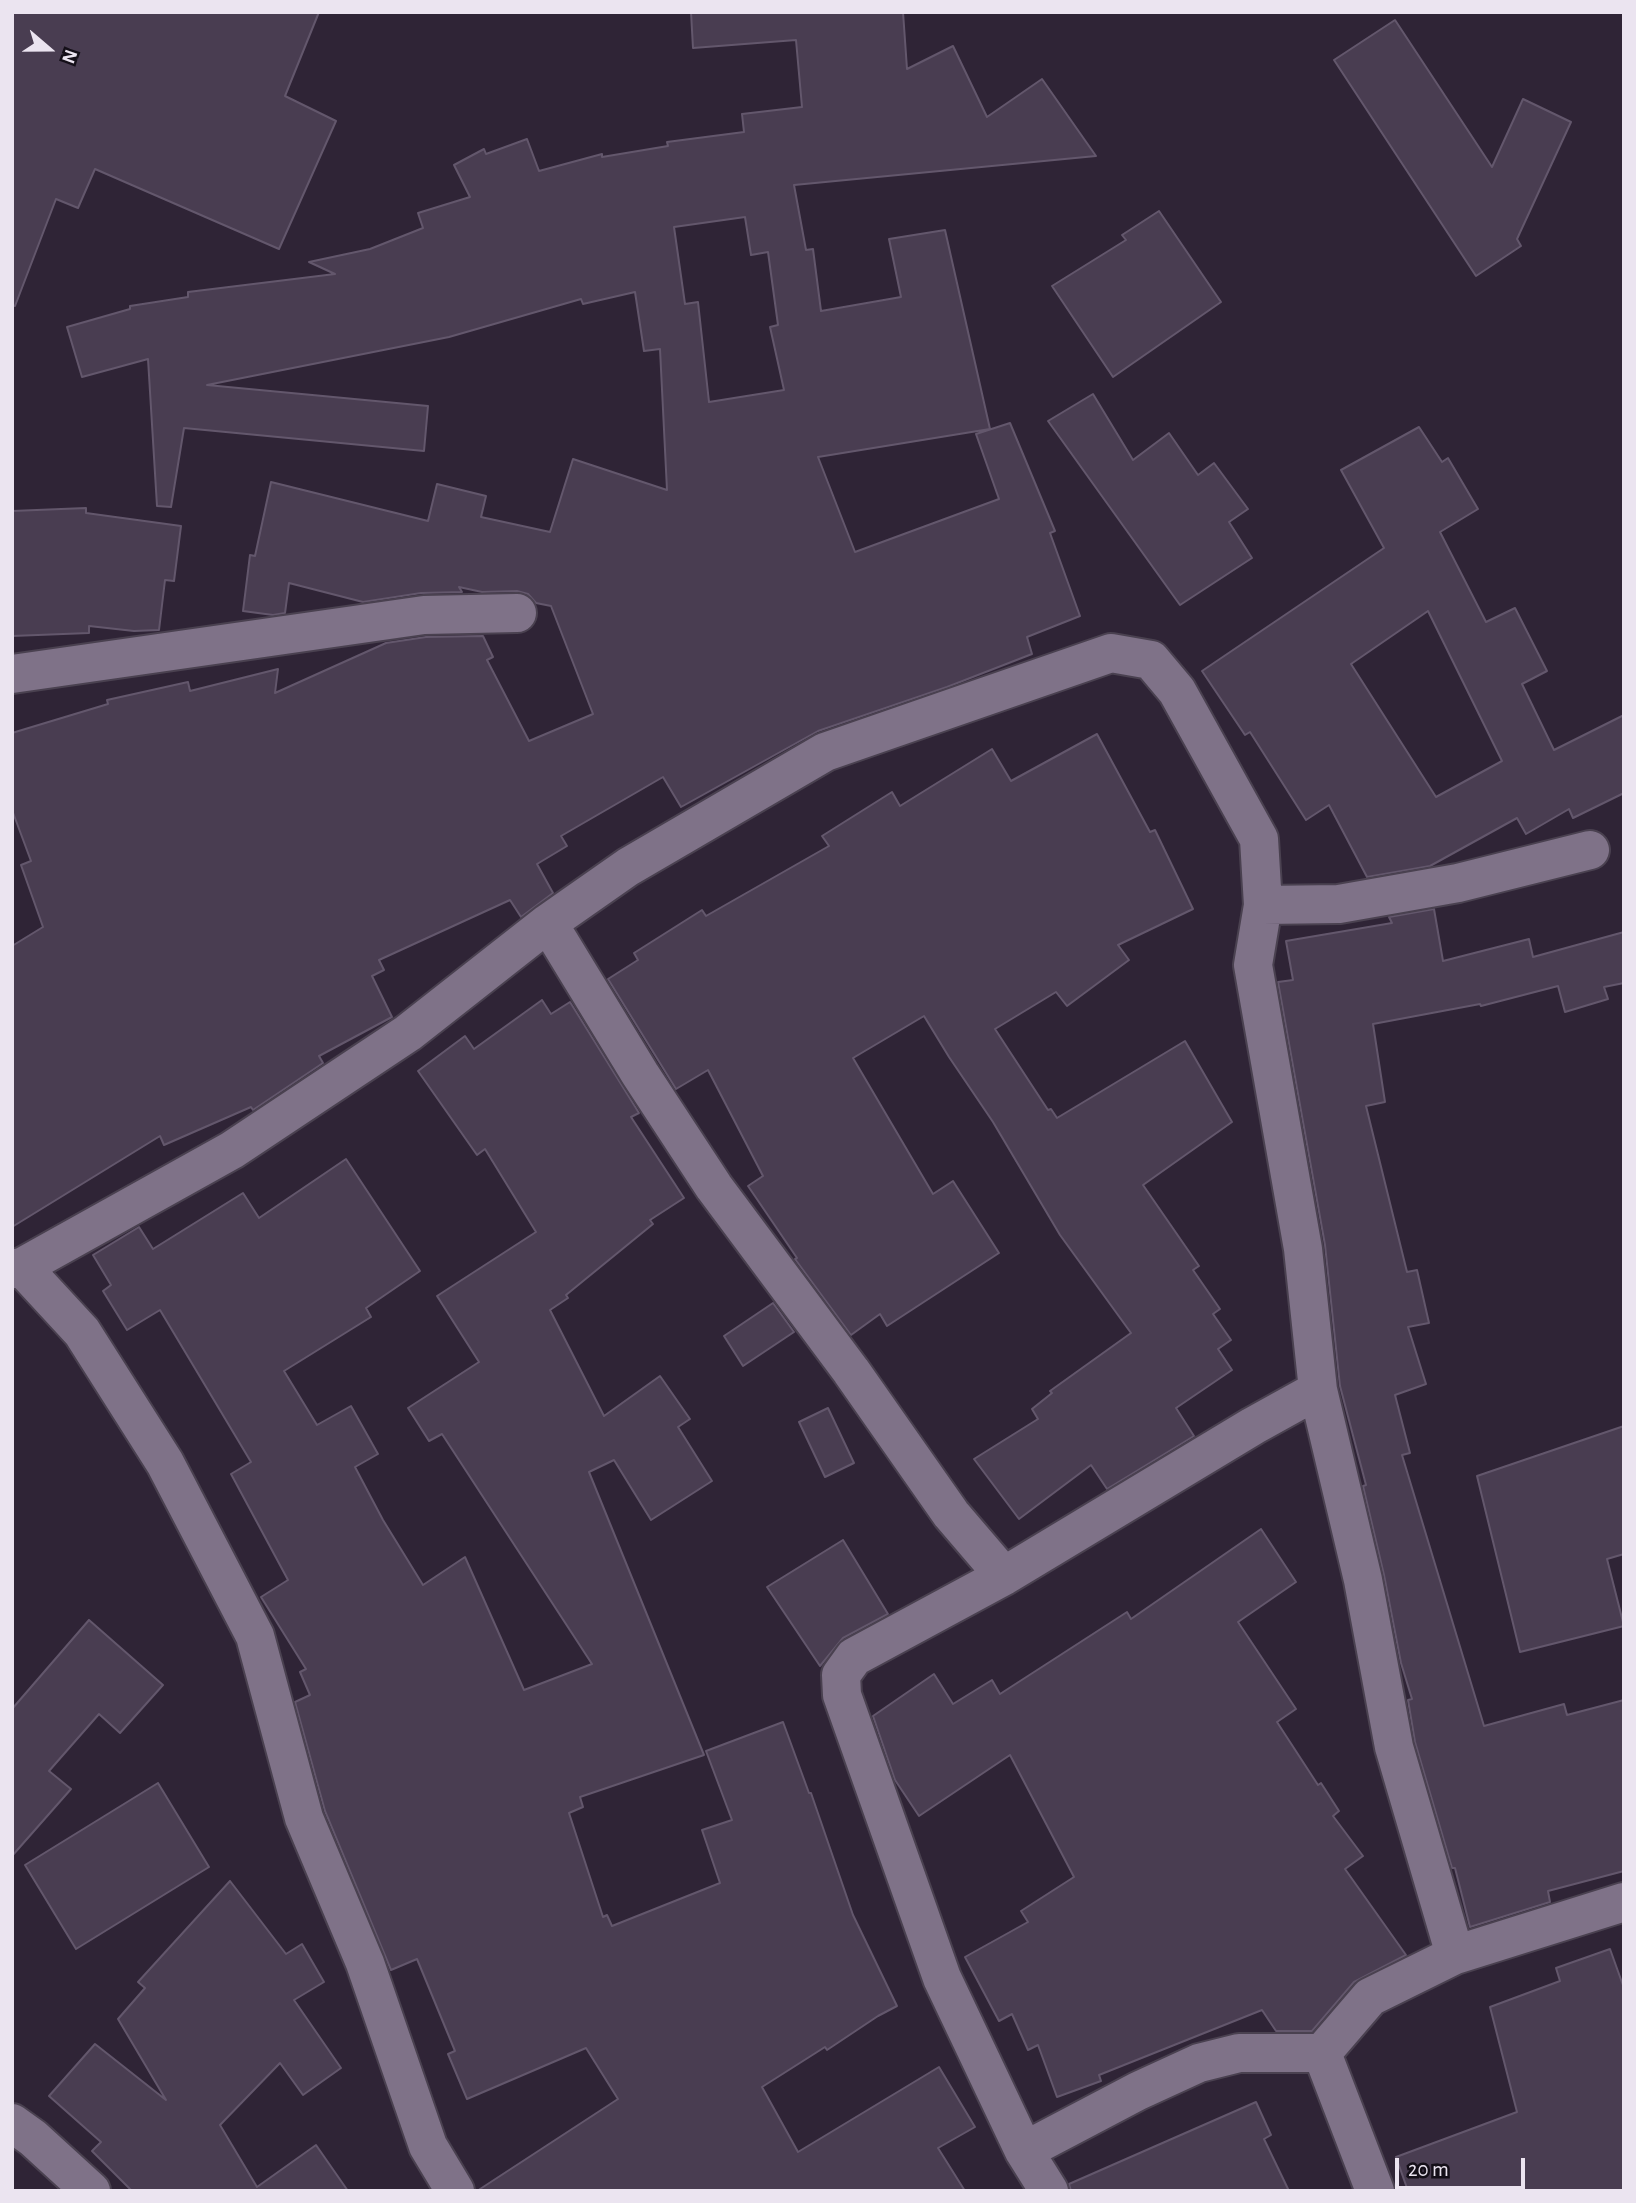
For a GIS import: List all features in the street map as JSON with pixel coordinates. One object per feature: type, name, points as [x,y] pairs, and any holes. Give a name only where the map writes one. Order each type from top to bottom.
[{"type":"street","points":[[12,674],[424,615],[517,613]]},
{"type":"street","points":[[455,2191],[428,2146],[365,1963],[303,1818],[255,1636],[166,1463],[82,1332],[17,1268],[232,1150],[408,1033],[548,923],[628,867],[825,752],[1111,653],[1151,660],[1177,691],[1259,839],[1263,905],[1253,965],[1303,1249],[1318,1391],[1363,1580],[1394,1747],[1455,1955]]},
{"type":"street","points":[[1263,905],[1339,904],[1458,883],[1590,850]]},
{"type":"street","points":[[548,923],[640,1074],[714,1187],[851,1371],[951,1514],[1004,1576]]},
{"type":"street","points":[[1049,2191],[1024,2151],[942,1978],[842,1695],[841,1675],[854,1657],[1004,1576],[1242,1433],[1318,1391]]},
{"type":"street","points":[[1024,2151],[1138,2091],[1199,2063],[1239,2053],[1322,2053],[1370,1997],[1455,1955],[1624,1902]]},
{"type":"street","points":[[1322,2053],[1375,2191]]},
{"type":"street","points":[[12,2123],[33,2138],[91,2191]]},
{"type":"building","points":[[12,12],[319,12],[285,96],[336,121],[279,249],[95,169],[78,208],[56,199],[15,306],[12,305]]},
{"type":"building","points":[[691,12],[903,12],[907,69],[953,46],[987,117],[1042,79],[1096,156],[794,185],[806,250],[813,249],[821,311],[901,297],[889,239],[945,230],[990,429],[818,457],[855,552],[999,499],[976,434],[1010,423],[1055,531],[1050,533],[1080,616],[1027,637],[1032,654],[947,687],[818,731],[681,807],[663,777],[561,836],[567,846],[537,864],[553,893],[521,917],[510,900],[379,960],[384,970],[372,976],[392,1017],[319,1056],[323,1063],[253,1110],[251,1107],[164,1145],[160,1136],[12,1227],[12,946],[43,927],[21,865],[31,861],[12,810],[12,733],[108,704],[107,700],[188,682],[190,691],[278,669],[275,693],[386,643],[426,637],[483,636],[493,657],[487,660],[529,741],[593,714],[551,606],[536,603],[528,594],[517,591],[482,592],[459,587],[462,592],[421,593],[363,602],[289,583],[285,613],[273,615],[243,611],[250,555],[255,556],[271,482],[428,521],[437,484],[486,496],[481,517],[550,532],[573,459],[667,490],[660,349],[644,351],[635,292],[583,304],[581,299],[449,337],[207,385],[428,406],[424,451],[184,428],[171,507],[157,506],[148,359],[82,377],[67,327],[130,309],[130,306],[188,297],[188,292],[335,274],[309,262],[370,249],[423,228],[418,213],[470,197],[454,165],[484,149],[486,154],[527,139],[539,171],[602,154],[602,157],[668,146],[667,142],[744,132],[742,114],[802,107],[796,40],[693,48]],"holes":[[[745,217],[751,255],[768,252],[778,325],[770,327],[784,390],[709,402],[698,302],[685,304],[674,227]]]},
{"type":"building","points":[[1395,20],[1492,167],[1523,99],[1571,122],[1517,239],[1521,246],[1476,276],[1334,60]]},
{"type":"building","points":[[1159,211],[1221,302],[1113,377],[1052,286],[1126,240],[1122,235]]},
{"type":"building","points":[[1093,394],[1133,460],[1169,433],[1198,475],[1214,463],[1248,509],[1229,522],[1252,558],[1180,605],[1048,421]]},
{"type":"building","points":[[1419,427],[1442,462],[1448,458],[1478,509],[1440,532],[1486,622],[1515,608],[1547,671],[1522,684],[1554,750],[1624,715],[1624,793],[1573,818],[1569,809],[1526,834],[1517,818],[1430,866],[1367,877],[1329,805],[1306,820],[1250,732],[1245,735],[1202,671],[1384,548],[1341,470]],"holes":[[[1428,611],[1502,761],[1436,797],[1351,664]]]},
{"type":"building","points":[[86,508],[86,513],[181,526],[174,581],[165,580],[159,630],[134,631],[89,626],[89,633],[12,636],[12,511]]},
{"type":"building","points":[[1097,734],[1150,832],[1155,830],[1193,909],[1118,945],[1129,960],[1067,1006],[1056,992],[995,1029],[1048,1110],[1051,1109],[1057,1118],[1185,1041],[1232,1122],[1143,1185],[1199,1266],[1193,1270],[1220,1309],[1213,1314],[1231,1340],[1218,1349],[1232,1370],[1176,1408],[1194,1436],[1107,1489],[1091,1465],[1019,1519],[974,1459],[1038,1419],[1032,1409],[1052,1393],[1050,1391],[1131,1333],[1060,1235],[993,1122],[924,1016],[853,1058],[933,1194],[953,1181],[999,1253],[887,1326],[880,1314],[851,1335],[795,1259],[797,1258],[748,1186],[763,1176],[708,1070],[676,1089],[608,979],[638,960],[634,953],[702,910],[706,916],[829,846],[822,836],[892,792],[900,806],[992,749],[1011,781]]},
{"type":"building","points":[[1434,909],[1443,961],[1529,939],[1533,957],[1624,932],[1624,983],[1604,987],[1608,999],[1565,1012],[1558,986],[1481,1006],[1480,1004],[1373,1024],[1385,1102],[1366,1106],[1407,1272],[1417,1270],[1429,1323],[1408,1327],[1426,1384],[1395,1395],[1410,1453],[1402,1455],[1484,1726],[1564,1704],[1567,1715],[1624,1700],[1624,1871],[1548,1891],[1550,1902],[1470,1927],[1455,1868],[1452,1868],[1415,1742],[1408,1700],[1412,1699],[1401,1663],[1363,1486],[1366,1485],[1340,1386],[1325,1245],[1278,982],[1293,980],[1286,941],[1392,923],[1389,917]]},
{"type":"building","points":[[542,1000],[551,1014],[570,1002],[639,1113],[631,1117],[684,1198],[650,1220],[653,1224],[566,1295],[568,1298],[550,1310],[604,1416],[660,1376],[690,1419],[678,1427],[712,1481],[651,1520],[614,1460],[589,1472],[704,1755],[580,1797],[583,1807],[569,1813],[603,1917],[607,1915],[612,1926],[720,1883],[702,1830],[732,1820],[706,1751],[783,1722],[811,1793],[853,1915],[897,2006],[762,2087],[798,2152],[939,2067],[975,2127],[938,2148],[965,2191],[477,2191],[618,2099],[586,2048],[467,2099],[448,2054],[455,2051],[417,1959],[391,1970],[325,1811],[295,1702],[310,1695],[300,1672],[306,1669],[261,1597],[288,1580],[231,1474],[251,1462],[160,1310],[127,1330],[103,1291],[111,1285],[93,1255],[139,1227],[153,1249],[243,1193],[259,1218],[346,1159],[420,1271],[366,1308],[371,1317],[284,1371],[317,1425],[351,1406],[378,1454],[355,1467],[383,1520],[423,1585],[465,1557],[524,1690],[592,1664],[442,1434],[429,1441],[408,1408],[479,1362],[437,1296],[536,1232],[485,1149],[477,1155],[418,1071],[465,1036],[474,1049]]},
{"type":"building","points":[[773,1303],[794,1332],[743,1366],[724,1336]]},
{"type":"building","points":[[828,1408],[854,1463],[825,1477],[799,1422]]},
{"type":"building","points":[[1624,1426],[1624,1554],[1607,1559],[1624,1626],[1520,1652],[1477,1476]]},
{"type":"building","points":[[1261,1529],[1296,1582],[1238,1622],[1296,1709],[1277,1722],[1318,1785],[1321,1783],[1339,1811],[1333,1816],[1363,1856],[1345,1869],[1406,1955],[1354,1982],[1312,2031],[1276,2031],[1262,2010],[1099,2075],[1101,2081],[1057,2097],[1038,2045],[1028,2050],[1012,2014],[999,2021],[965,1957],[1028,1922],[1021,1911],[1074,1877],[1010,1755],[919,1816],[895,1780],[873,1716],[934,1674],[953,1704],[992,1680],[1000,1694],[1127,1612],[1131,1619]]},
{"type":"building","points":[[843,1540],[888,1614],[843,1638],[820,1666],[767,1587]]},
{"type":"building","points":[[89,1620],[163,1685],[120,1733],[99,1714],[49,1771],[71,1789],[12,1856],[12,1709]]},
{"type":"building","points":[[158,1783],[209,1867],[76,1949],[25,1865]]},
{"type":"building","points":[[230,1881],[286,1954],[302,1944],[324,1982],[294,2000],[341,2068],[303,2095],[280,2063],[220,2125],[257,2187],[316,2145],[348,2191],[132,2191],[92,2151],[101,2142],[49,2096],[95,2044],[166,2100],[118,2019],[145,1988],[138,1982]]},
{"type":"building","points":[[1610,1949],[1624,1988],[1624,2191],[1408,2191],[1396,2157],[1517,2112],[1490,2007],[1560,1981],[1556,1968]]},
{"type":"building","points":[[1256,2102],[1271,2135],[1264,2139],[1289,2191],[1071,2191],[1069,2184]]}]
